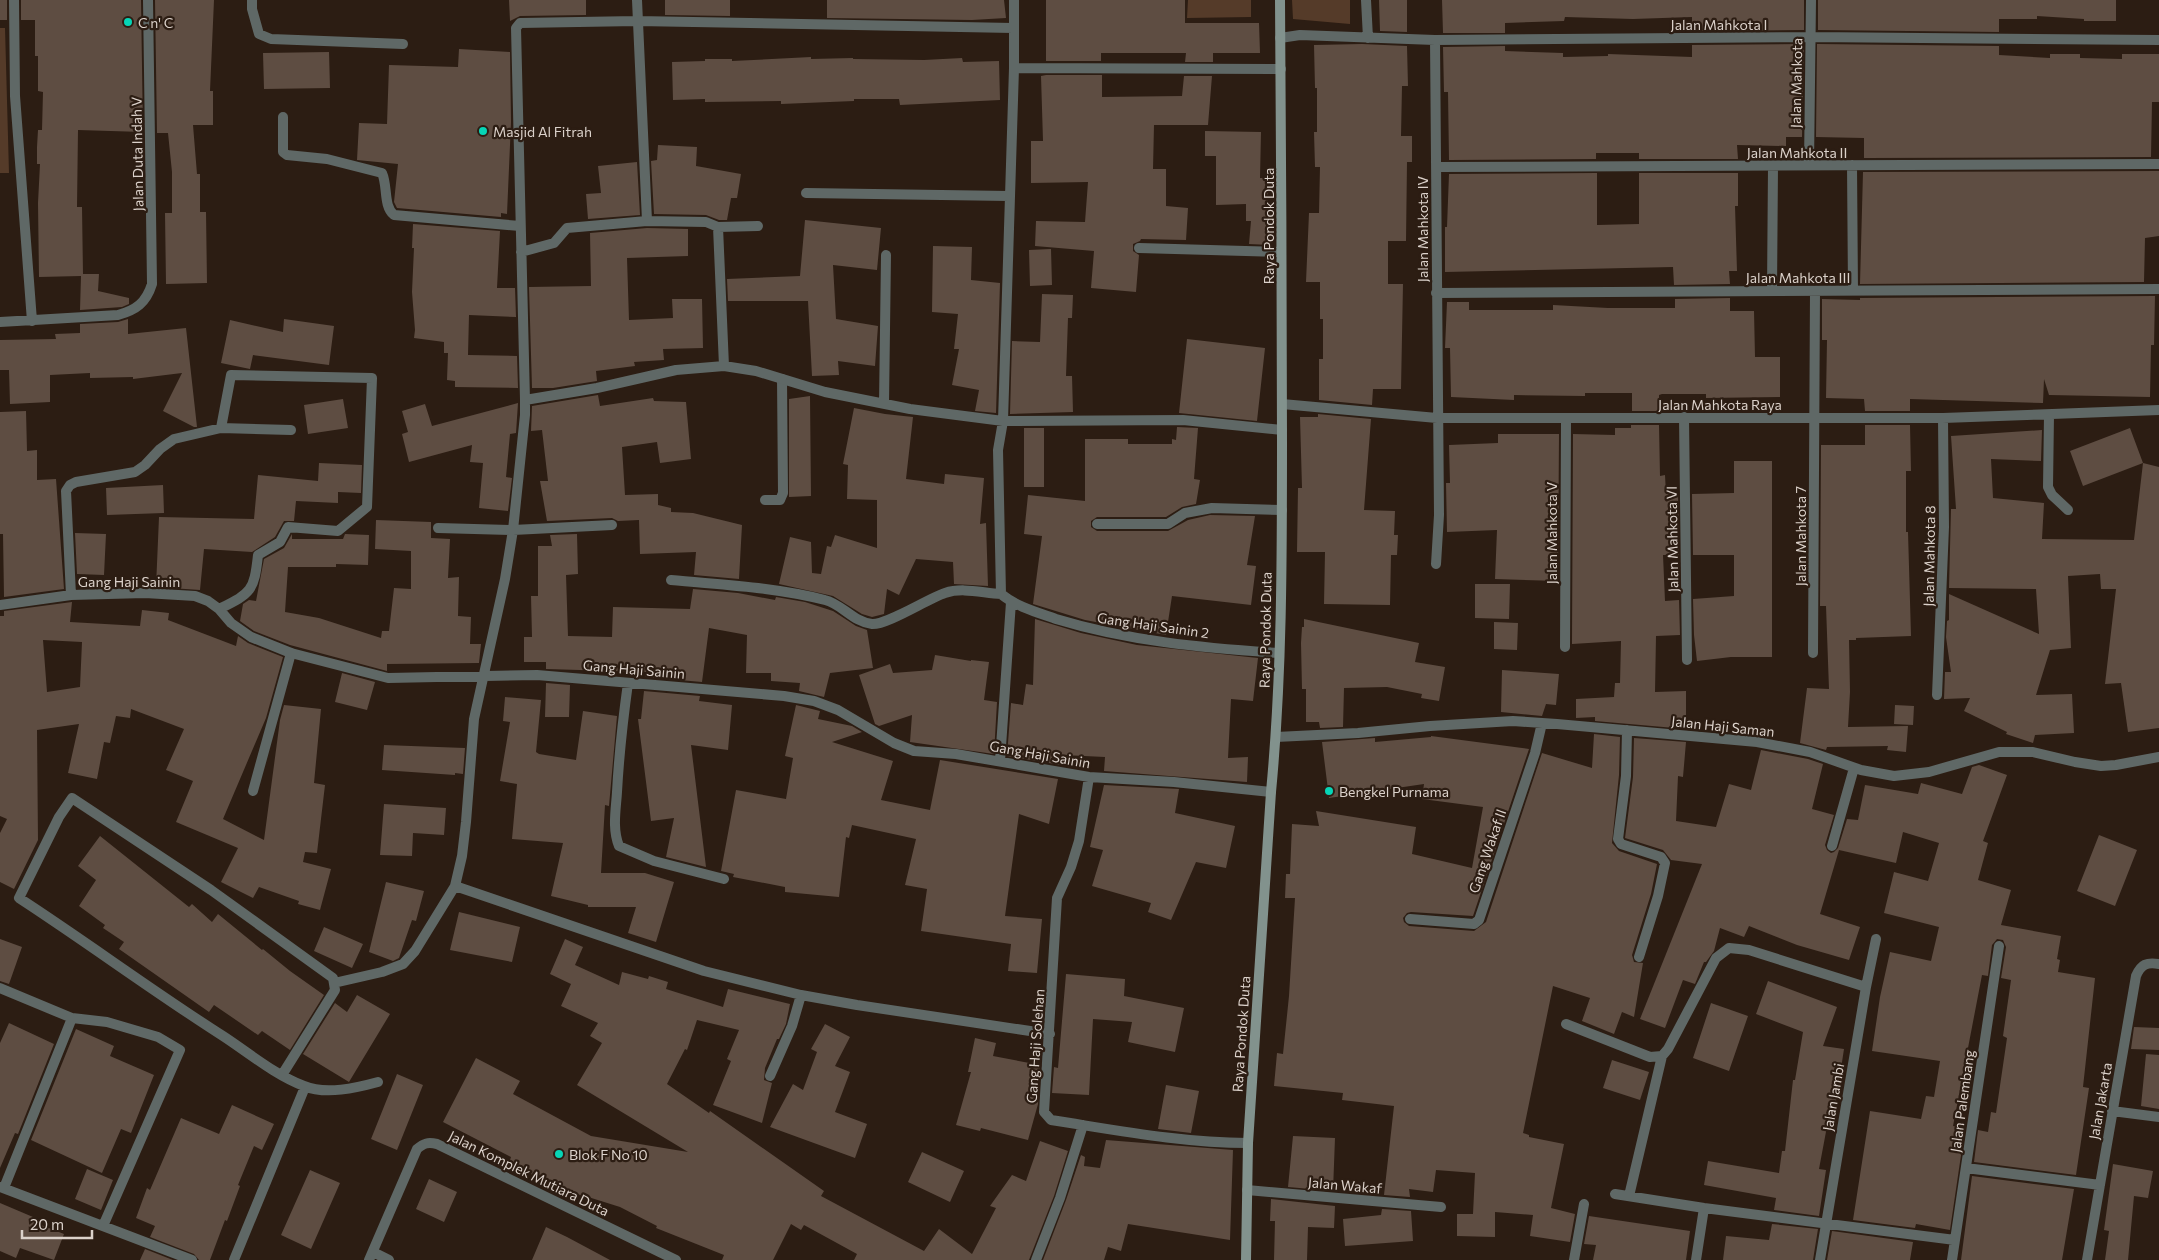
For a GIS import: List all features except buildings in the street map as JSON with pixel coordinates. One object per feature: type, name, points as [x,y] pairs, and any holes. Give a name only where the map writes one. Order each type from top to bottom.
[{"type":"main road","name":"Raya Pondok Duta","points":[[1246,1260],[1248,1144],[1276,737],[1279,653],[1282,510],[1280,0]]},
{"type":"street","points":[[0,322],[32,321],[15,96],[14,0]]},
{"type":"street","name":"Jalan Duta Indah V","points":[[32,321],[118,315],[132,311],[149,296],[152,284],[148,0]]},
{"type":"street","points":[[252,0],[252,9],[259,34],[271,39],[403,44]]},
{"type":"street","points":[[637,0],[647,221]]},
{"type":"street","points":[[671,580],[766,588],[822,599],[832,603],[854,618],[873,624],[886,622],[945,593],[961,590],[1001,594],[998,450],[1003,421],[1014,68],[1014,0]]},
{"type":"street","points":[[1366,0],[1368,38]]},
{"type":"street","name":"Jalan Mahkota","points":[[1809,165],[1811,0]]},
{"type":"street","points":[[334,984],[382,972],[403,964],[415,951],[455,886],[462,856],[471,782],[474,719],[482,676],[494,634],[513,530],[525,415],[516,28],[520,23],[637,21],[1013,28]]},
{"type":"street","name":"Jalan Mahkota I","points":[[1280,38],[1300,35],[1435,40],[1811,37],[2159,40]]},
{"type":"street","name":"Jalan Mahkota IV","points":[[1435,40],[1439,515],[1436,564]]},
{"type":"street","points":[[1014,68],[1281,69]]},
{"type":"street","points":[[283,117],[283,152],[287,155],[327,159],[382,173],[385,181],[388,207],[394,215],[520,226]]},
{"type":"street","name":"Jalan Mahkota II","points":[[1436,167],[2159,164]]},
{"type":"street","points":[[1852,165],[1853,291]]},
{"type":"street","points":[[1772,291],[1773,166]]},
{"type":"street","points":[[806,193],[1009,196]]},
{"type":"street","points":[[521,252],[554,243],[567,228],[647,221],[706,222],[718,227],[758,226]]},
{"type":"street","points":[[718,227],[724,366]]},
{"type":"street","points":[[1139,248],[1281,252]]},
{"type":"street","points":[[884,404],[886,254]]},
{"type":"street","name":"Jalan Mahkota III","points":[[1436,293],[2159,289]]},
{"type":"street","name":"Jalan Mahkota 7","points":[[1813,653],[1815,291]]},
{"type":"street","points":[[524,400],[597,388],[676,370],[724,366],[742,368],[825,392],[884,404],[1003,421],[1184,420],[1282,430]]},
{"type":"street","points":[[219,609],[246,596],[256,580],[258,555],[280,542],[288,527],[338,531],[367,507],[372,378],[231,375],[221,428]]},
{"type":"street","points":[[766,500],[780,500],[783,493],[782,379]]},
{"type":"street","name":"Jalan Mahkota Raya","points":[[1282,404],[1437,418],[1566,419],[1684,417],[1943,418],[2049,416],[2159,410]]},
{"type":"street","points":[[2049,416],[2048,487],[2052,495],[2068,510]]},
{"type":"street","name":"Jalan Mahkota VI","points":[[1684,417],[1687,660]]},
{"type":"street","name":"Jalan Mahkota 8","points":[[1937,695],[1944,527],[1943,418]]},
{"type":"street","name":"Jalan Mahkota V","points":[[1565,646],[1566,419]]},
{"type":"street","points":[[71,595],[66,491],[70,485],[76,482],[135,472],[145,466],[160,449],[174,439],[221,428],[291,430]]},
{"type":"street","points":[[1097,524],[1168,524],[1185,513],[1212,508],[1282,510]]},
{"type":"street","points":[[438,528],[513,530],[612,525]]},
{"type":"street","name":"Gang Haji Sainin","points":[[0,605],[71,595],[145,593],[195,596],[208,601],[219,609],[231,623],[251,637],[290,653],[388,678],[537,676],[784,696],[814,700],[838,710],[894,744],[914,751],[956,754],[1088,777],[1174,782],[1271,792]]},
{"type":"street","name":"Gang Haji Sainin 2","points":[[1001,594],[1011,602],[1033,611],[1091,630],[1129,638],[1279,653]]},
{"type":"street","points":[[1000,762],[1011,602]]},
{"type":"street","points":[[252,791],[290,653]]},
{"type":"street","points":[[628,682],[620,752],[614,825],[615,838],[619,846],[654,861],[724,879]]},
{"type":"street","name":"Jalan Haji Saman","points":[[1276,737],[1358,733],[1430,726],[1513,722],[1542,723],[1757,742],[1810,752],[1854,768],[1878,774],[1907,775],[1929,772],[1999,752],[2033,752],[2100,766],[2124,764],[2159,757]]},
{"type":"street","name":"Gang Wakaf II","points":[[1410,919],[1472,924],[1479,920],[1535,753],[1542,723]]},
{"type":"street","points":[[1627,730],[1626,776],[1618,839],[1620,844],[1661,857],[1665,863],[1658,896],[1639,956]]},
{"type":"street","points":[[1832,846],[1854,768]]},
{"type":"street","name":"Gang Haji Solehan","points":[[1088,777],[1072,867],[1057,898],[1044,1112],[1051,1120],[1152,1137],[1248,1144]]},
{"type":"street","points":[[282,1075],[335,990],[333,978],[211,890],[72,798],[59,817],[19,898],[200,1022],[282,1075],[305,1087],[351,1089],[378,1082]]},
{"type":"street","points":[[455,886],[704,971],[801,995],[1050,1034]]},
{"type":"street","name":"Jalan Jambi","points":[[1820,1260],[1866,987],[1876,939]]},
{"type":"street","name":"Jalan Palembang","points":[[1952,1260],[1999,946]]},
{"type":"street","points":[[1629,1196],[1662,1056],[1668,1049],[1716,958],[1730,948],[1750,950],[1866,987]]},
{"type":"street","name":"Jalan Jakarta","points":[[2087,1260],[2136,976],[2139,968],[2145,963],[2159,964]]},
{"type":"street","points":[[0,988],[72,1018],[107,1022],[158,1037],[180,1050],[103,1226]]},
{"type":"street","points":[[770,1076],[792,1026],[801,995]]},
{"type":"street","points":[[72,1018],[2,1188],[192,1260]]},
{"type":"street","points":[[1566,1024],[1650,1057],[1662,1056]]},
{"type":"street","points":[[234,1260],[305,1087]]},
{"type":"street","points":[[2112,1111],[2159,1117]]},
{"type":"street","points":[[1036,1260],[1060,1198],[1082,1124]]},
{"type":"street","name":"Jalan Komplek Mutiara Duta","points":[[389,1260],[371,1256],[417,1149],[429,1142],[437,1144],[676,1260]]},
{"type":"street","points":[[1966,1168],[2100,1185]]},
{"type":"street","name":"Jalan Wakaf","points":[[1247,1190],[1441,1207]]},
{"type":"street","points":[[1615,1194],[1704,1208],[1955,1240]]},
{"type":"street","points":[[1574,1260],[1584,1204]]},
{"type":"street","points":[[1696,1260],[1704,1208]]},
{"type":"shaded area","points":[[1188,0],[1251,0],[1251,17],[1187,18]]},
{"type":"shaded area","points":[[1292,0],[1350,0],[1350,24],[1293,19]]},
{"type":"shaded area","points":[[0,28],[5,28],[9,173],[0,173]]},
{"type":"place","name":"C n' C","points":[[128,22]]},
{"type":"place","name":"Masjid Al Fitrah","points":[[483,131]]},
{"type":"place","name":"Bengkel Purnama","points":[[1329,791]]},
{"type":"place","name":"Blok F No 10","points":[[559,1154]]}]
